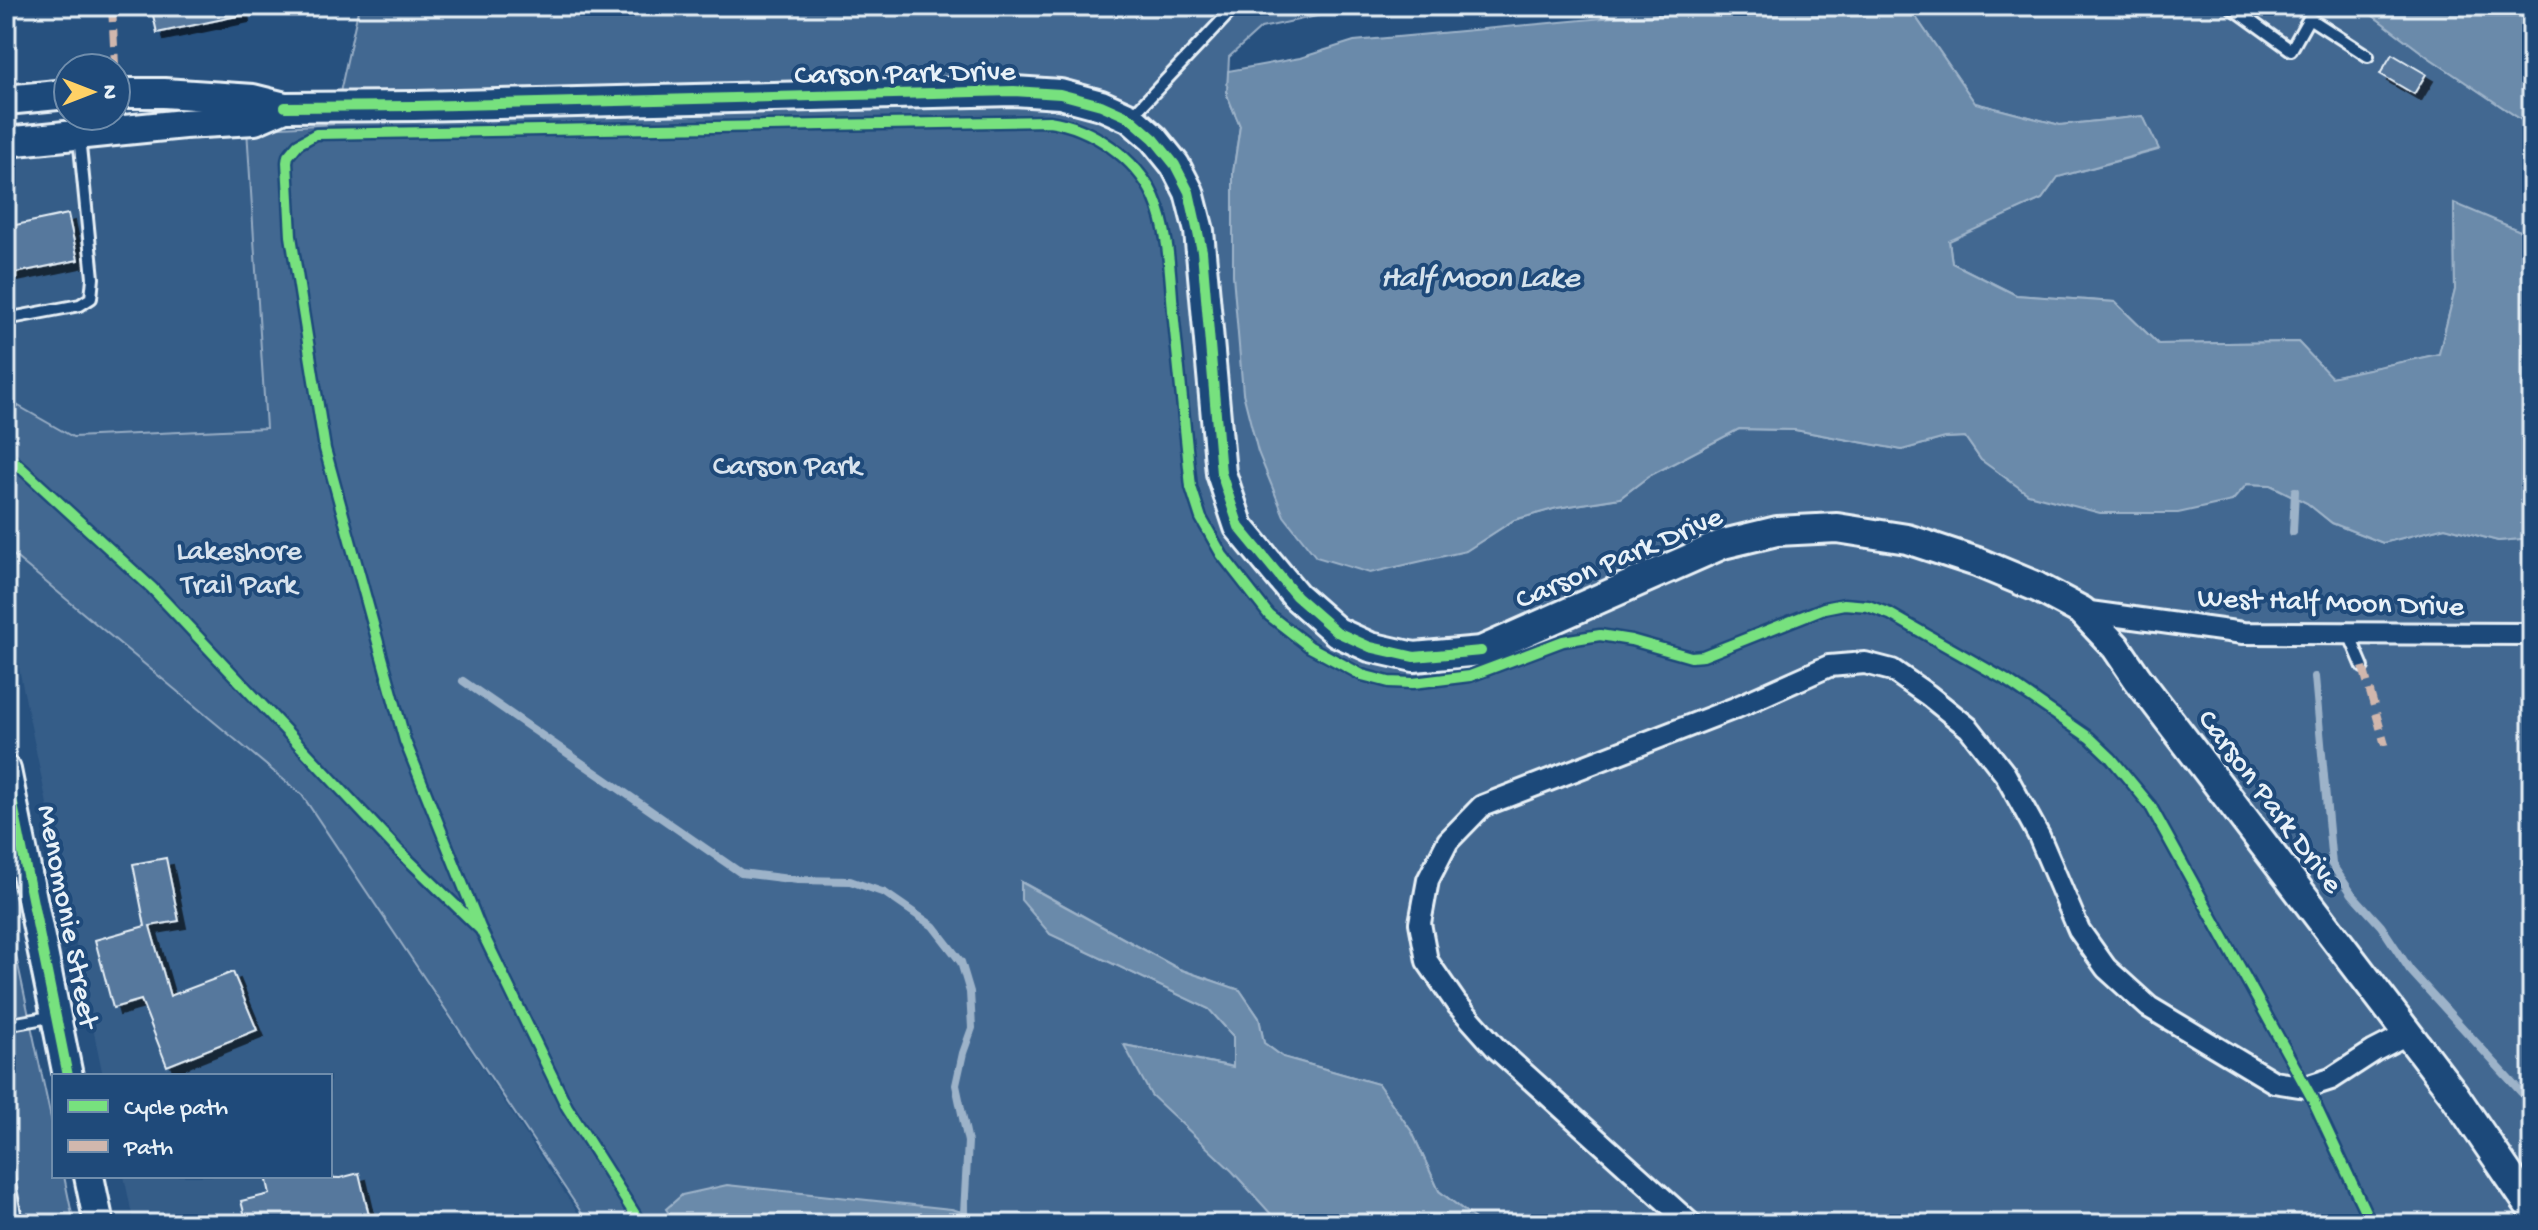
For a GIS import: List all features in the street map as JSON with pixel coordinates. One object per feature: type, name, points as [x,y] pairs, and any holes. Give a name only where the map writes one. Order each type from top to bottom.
[{"type":"street","name":"Carson Park Drive","points":[[132,93],[253,99],[285,107],[1014,91],[1060,94],[1101,105],[1130,118],[1154,139],[1175,165],[1189,192],[1202,251],[1221,473],[1239,527],[1296,596],[1337,632],[1370,647],[1414,657],[1481,651],[1723,544],[1777,531],[1837,528],[1907,539],[1977,562],[2037,587],[2082,611],[2116,647],[2453,1093],[2532,1209]]},
{"type":"street","points":[[6,100],[52,96]]},
{"type":"street","name":"Carson Park Drive","points":[[132,123],[255,120],[285,107]]},
{"type":"street","name":"Carson Park Drive","points":[[6,142],[52,131]]},
{"type":"street","name":"West Half Moon Drive","points":[[2082,611],[2243,633],[2532,634]]},
{"type":"street","points":[[1691,1224],[1496,1048],[1456,1003],[1427,961],[1420,923],[1428,880],[1448,841],[1482,806],[1735,708],[1829,666],[1865,663],[1892,670],[1969,728],[2012,786],[2039,836],[2079,930],[2106,968],[2149,1007],[2274,1082],[2306,1087],[2331,1079],[2407,1034]]},
{"type":"street","name":"Menomonie Street","points":[[6,770],[68,1074]]},
{"type":"street","points":[[89,1178],[99,1224]]},
{"type":"lane","points":[[1130,118],[1230,12],[1242,6]]},
{"type":"lane","points":[[2230,6],[2291,50],[2309,18],[2368,56]]},
{"type":"lane","points":[[6,319],[80,305],[91,298],[93,278],[79,132]]},
{"type":"lane","points":[[2349,634],[2363,667]]},
{"type":"lane","points":[[6,1025],[55,1016]]},
{"type":"lane","points":[[6,1168],[17,1224]]},
{"type":"shaded area","points":[[247,129],[266,428],[73,437],[6,399],[6,154]]},
{"type":"shaded area","points":[[6,549],[302,795],[585,1224],[134,1224],[124,1178],[332,1178],[332,1074],[103,1074],[6,605]]},
{"type":"green space","name":"Carson Park","points":[[359,6],[1438,6],[1349,9],[1261,28],[1229,57],[1227,95],[1240,126],[1233,173],[1465,551],[1514,520],[1557,508],[1620,498],[1649,476],[1739,429],[1795,430],[1902,450],[1945,438],[1965,437],[1981,460],[2232,501],[2247,484],[2270,485],[2307,503],[2332,523],[2383,543],[2445,527],[2498,541],[2532,538],[2532,1224],[1478,1224],[1439,1191],[1412,1132],[1378,1084],[1283,1057],[1264,1043],[1259,1018],[1240,990],[1179,969],[1022,882],[1050,934],[1209,1009],[1233,1036],[1234,1067],[1125,1045],[1280,1224],[1003,1224],[951,1209],[667,1209],[676,1224],[589,1224],[302,795],[6,549],[6,399],[73,437],[266,428],[247,129],[333,124]]},
{"type":"green space","points":[[1557,6],[1812,6],[1614,17]]},
{"type":"green space","points":[[1820,6],[2360,6],[2428,57],[2532,127],[2532,236],[2454,204],[2455,290],[2439,354],[2331,377],[2298,342],[2158,344],[2115,302],[2016,295],[1952,263],[1949,240],[2042,199],[2058,177],[2158,150],[2143,116],[2060,125],[1975,103],[1913,13]]},
{"type":"green space","points":[[6,909],[52,1123],[52,1178],[64,1178],[74,1224],[6,1224]]},
{"type":"water","name":"Half Moon Lake","points":[[1812,6],[1913,13],[1975,103],[2060,125],[2143,116],[2159,149],[2058,177],[2042,199],[1949,241],[1952,263],[2016,295],[2115,302],[2158,344],[2298,342],[2331,377],[2439,354],[2455,290],[2454,203],[2532,236],[2532,538],[2498,541],[2445,527],[2383,543],[2332,523],[2307,503],[2271,485],[2247,484],[2232,501],[2178,513],[2100,513],[2028,494],[1981,460],[1965,437],[1945,438],[1902,450],[1795,430],[1739,429],[1649,476],[1620,498],[1557,508],[1514,520],[1466,551],[1370,573],[1316,557],[1284,516],[1258,452],[1243,393],[1233,275],[1233,173],[1240,126],[1227,95],[1228,71],[1300,58],[1354,41],[1614,17]]},
{"type":"water","points":[[2360,6],[2532,6],[2532,127],[2428,57]]},
{"type":"water","points":[[1021,882],[1179,969],[1240,990],[1259,1018],[1264,1043],[1283,1057],[1378,1084],[1412,1132],[1439,1191],[1478,1224],[1280,1224],[1232,1171],[1151,1095],[1124,1045],[1233,1067],[1233,1036],[1209,1009],[1050,934],[1021,900]]},
{"type":"water","points":[[727,1185],[951,1209],[1003,1224],[676,1224],[666,1209],[682,1195]]},
{"type":"building","points":[[151,6],[241,6],[242,15],[157,33]]},
{"type":"building","points":[[2392,54],[2426,74],[2414,94],[2380,74]]},
{"type":"building","points":[[68,214],[78,260],[6,275],[6,227]]},
{"type":"building","points":[[166,858],[179,921],[150,926],[170,996],[233,972],[257,1030],[167,1066],[141,1000],[113,1008],[95,940],[145,926],[133,864]]},
{"type":"building","points":[[359,1173],[371,1224],[247,1224],[241,1201],[270,1194],[266,1178],[340,1178]]},
{"type":"waterway","points":[[2293,532],[2295,491]]},
{"type":"waterway","points":[[2315,677],[2332,864]]},
{"type":"waterway","points":[[463,681],[741,873],[798,880],[850,881],[885,893],[933,926],[961,962],[970,992],[972,1028],[956,1085],[968,1142],[964,1213]]},
{"type":"waterway","points":[[2331,863],[2352,894],[2381,926],[2410,970],[2532,1104]]},
{"type":"marked path","points":[[112,6],[114,52]]},
{"type":"marked path","points":[[2363,667],[2385,745]]},
{"type":"cycle path","points":[[285,107],[1014,91],[1060,94],[1101,105],[1130,118],[1154,139],[1175,165],[1189,192],[1202,251],[1221,473],[1239,527],[1296,596],[1337,632],[1370,647],[1414,657],[1481,651]]},
{"type":"cycle path","points":[[481,930],[405,741],[325,449],[291,236],[288,156],[298,144],[316,134],[1049,121],[1096,137],[1124,157],[1154,197],[1168,253],[1191,487],[1201,518],[1222,555],[1269,615],[1310,647],[1362,675],[1389,682],[1413,683],[1470,676],[1563,641],[1600,635],[1631,640],[1691,657],[1703,656],[1824,608],[1844,604],[1868,606],[1890,614],[2006,680],[2090,738],[2150,805],[2312,1098],[2371,1224]]},
{"type":"cycle path","points":[[6,454],[152,588],[397,849],[481,930],[567,1107],[641,1224]]},
{"type":"cycle path","points":[[6,770],[68,1074]]},
{"type":"park label","name":"Lakeshore Trail Park","points":[[239,566]]}]
